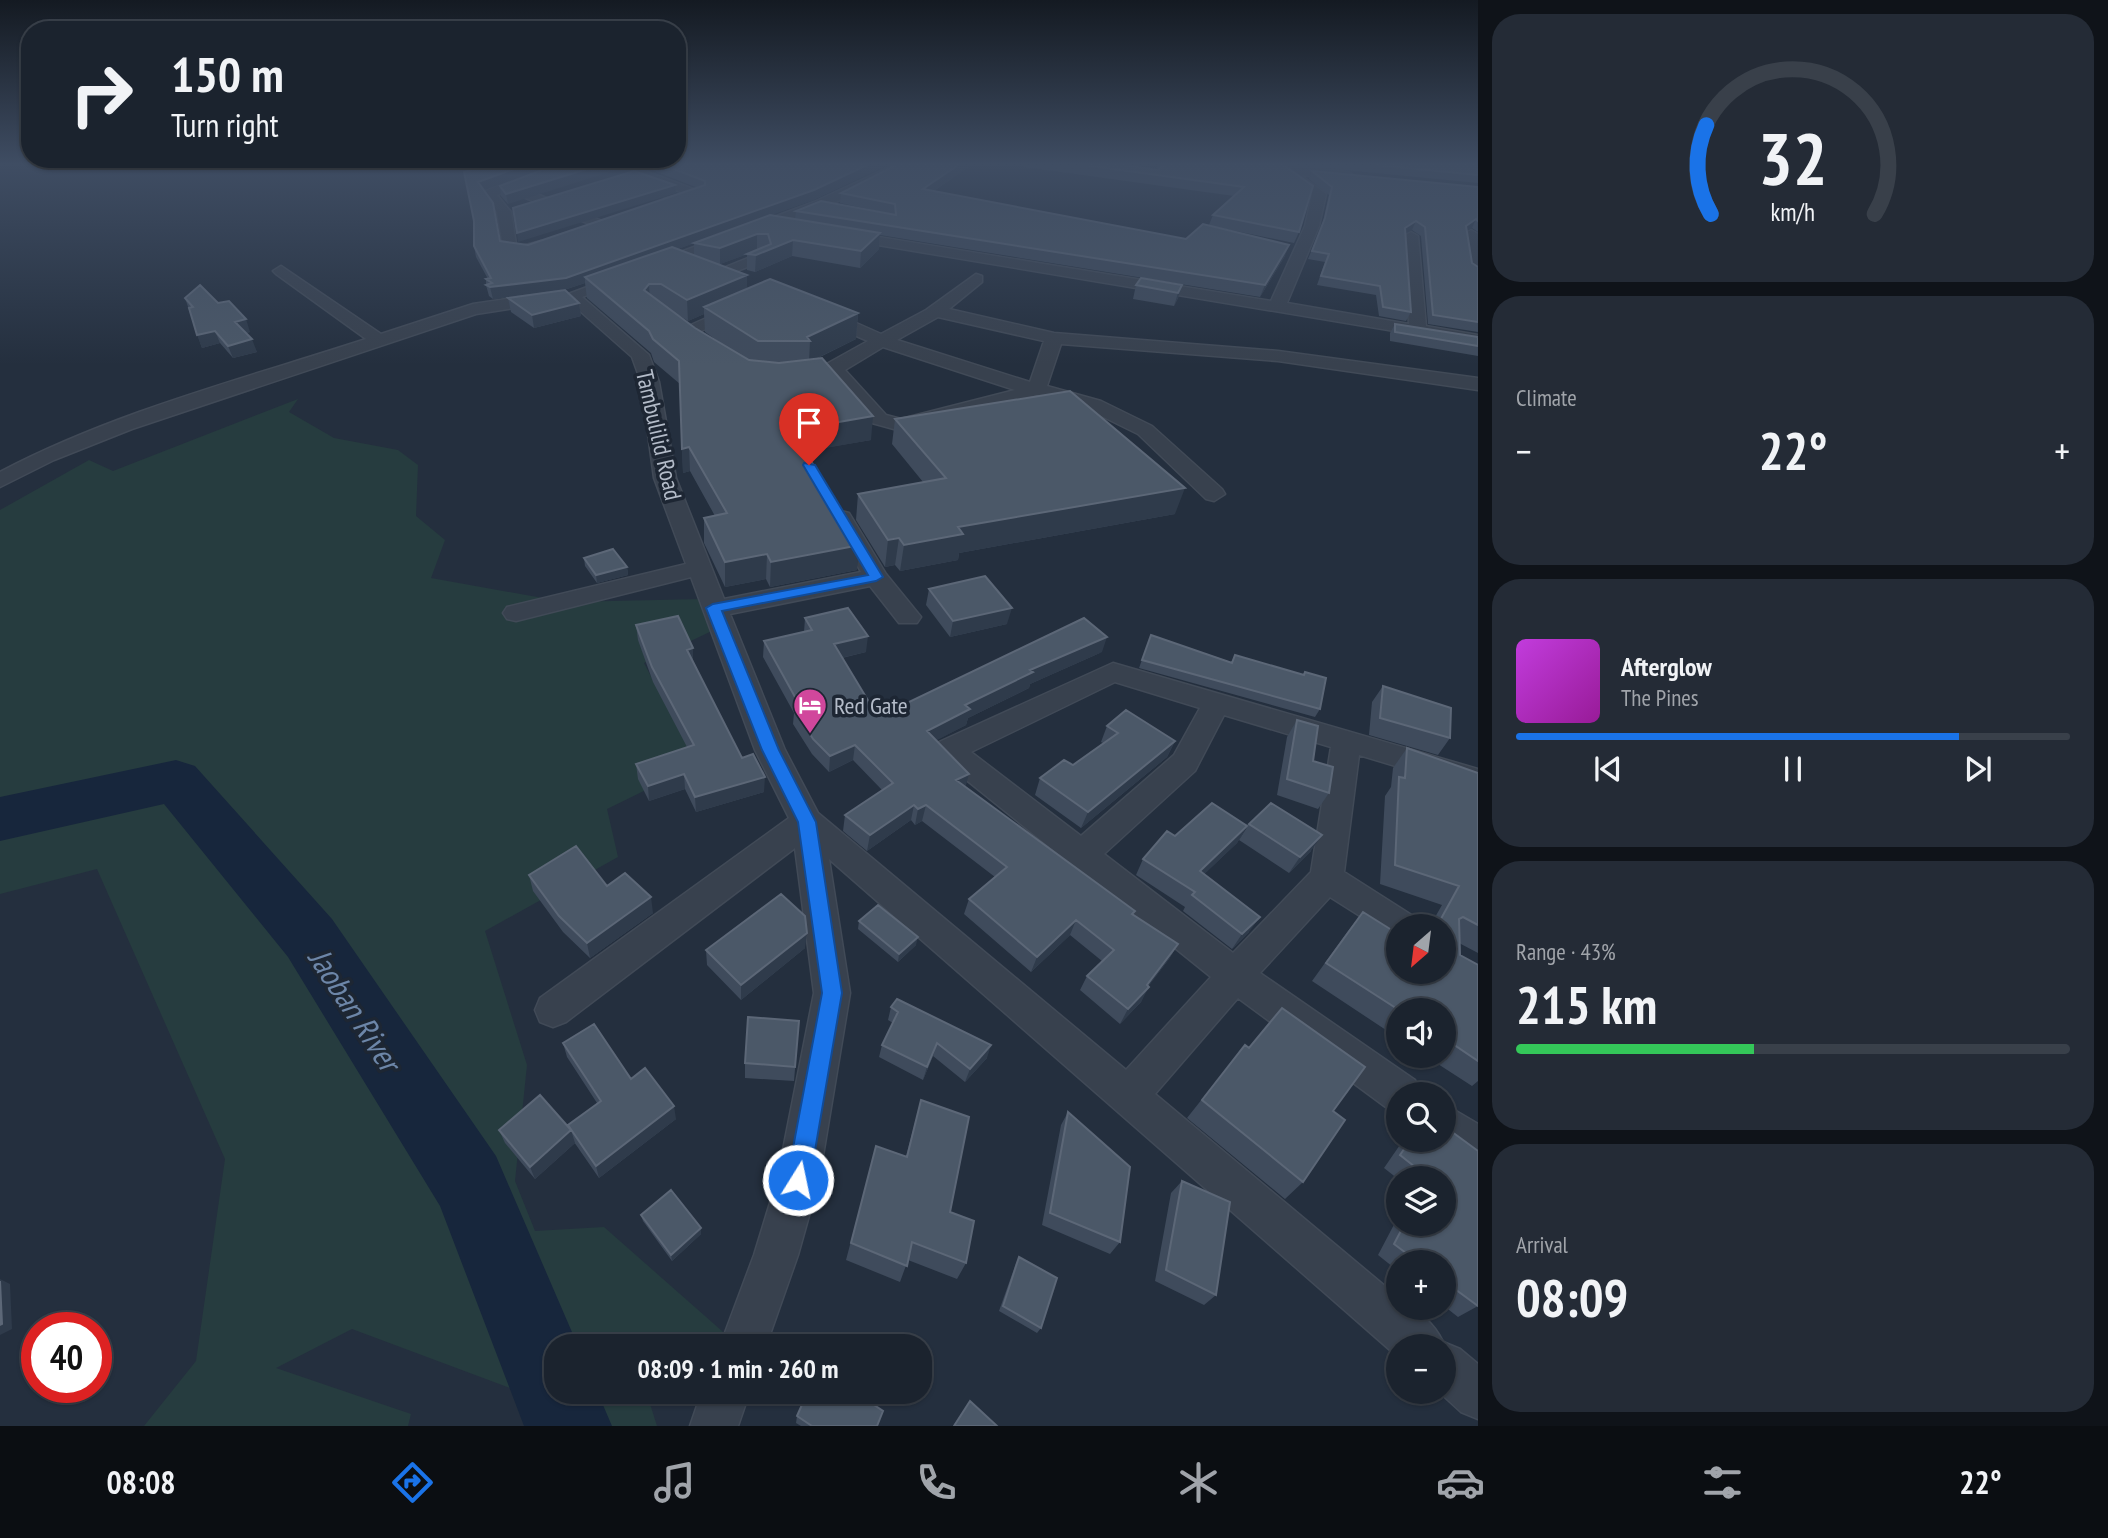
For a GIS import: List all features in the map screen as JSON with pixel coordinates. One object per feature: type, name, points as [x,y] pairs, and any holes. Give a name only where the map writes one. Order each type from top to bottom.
[{"type":"street","points":[[507,232],[509,247],[512,249],[525,250],[551,241]]},
{"type":"street","points":[[577,233],[581,232]]},
{"type":"street","points":[[0,481],[47,456],[125,425],[473,309],[570,296],[743,232]]},
{"type":"street","points":[[818,232],[1478,340]]},
{"type":"street","points":[[1277,307],[1295,251],[1308,232]]},
{"type":"street","points":[[1471,234],[1478,271]]},
{"type":"street","points":[[1411,236],[1418,330]]},
{"type":"street","points":[[714,275],[764,256]]},
{"type":"street","points":[[671,258],[736,284]]},
{"type":"street","points":[[281,271],[380,341]]},
{"type":"street","points":[[777,375],[812,376],[856,358],[881,340],[915,326],[938,312],[976,279]]},
{"type":"street","name":"Tambulilid Road","points":[[570,296],[640,355],[650,382],[665,478],[713,608],[771,750],[807,822],[832,993],[798,1180],[776,1255],[747,1334]]},
{"type":"street","points":[[684,332],[756,301]]},
{"type":"street","points":[[805,309],[854,326],[881,340],[1036,390],[1094,405],[1145,430],[1214,494]]},
{"type":"street","points":[[938,312],[1054,338],[1278,356],[1478,384]]},
{"type":"street","points":[[666,318],[707,346]]},
{"type":"street","points":[[1036,390],[1054,338]]},
{"type":"street","points":[[834,368],[880,419],[901,425],[1036,390]]},
{"type":"street","points":[[829,499],[876,577],[908,617]]},
{"type":"street","points":[[516,613],[698,568]]},
{"type":"street","points":[[713,608],[876,577]]},
{"type":"street","points":[[1386,1083],[1235,975],[950,750],[1113,672],[1478,780]]},
{"type":"street","points":[[1082,854],[1185,763],[1217,702]]},
{"type":"street","points":[[1128,1096],[1235,975],[1327,878],[1346,742]]},
{"type":"street","points":[[552,1010],[807,822],[1407,1334]]},
{"type":"street","points":[[1327,878],[1386,916]]},
{"type":"street","points":[[1456,1133],[1478,1149]]},
{"type":"street","points":[[1456,1376],[1478,1395]]},
{"type":"street","points":[[714,1426],[722,1404]]},
{"type":"green space","points":[[298,399],[289,412],[334,438],[398,450],[418,465],[416,516],[445,540],[431,578],[565,602],[703,599],[714,630],[644,663],[697,765],[607,809],[618,857],[485,931],[527,1065],[515,1181],[535,1231],[604,1227],[725,1334],[544,1334],[544,1401],[352,1329],[276,1368],[411,1414],[408,1426],[144,1426],[196,1361],[225,1159],[97,869],[0,894],[0,510],[89,460],[113,471]]},
{"type":"green space","points":[[553,1404],[650,1404],[657,1426],[612,1426]]},
{"type":"building","points":[[474,232],[498,232],[500,241],[528,245],[568,232],[697,232],[566,278],[490,287],[486,285],[492,283],[486,279],[491,278],[474,246]]},
{"type":"building","points":[[725,232],[880,233],[861,251],[793,240],[756,255],[747,254],[771,244],[768,234],[757,234],[720,248],[694,243]]},
{"type":"building","points":[[926,232],[1147,232],[1186,239],[1194,232],[1234,232],[1289,245],[1265,285]]},
{"type":"building","points":[[1320,232],[1405,232],[1411,312],[1383,307],[1380,286],[1321,276],[1329,254],[1312,251]]},
{"type":"building","points":[[1425,232],[1467,232],[1472,263],[1478,267],[1478,322],[1433,315]]},
{"type":"building","points":[[672,247],[747,275],[687,300],[661,284],[649,284],[644,290],[695,328],[749,360],[779,363],[822,358],[873,416],[793,430],[860,545],[771,562],[767,554],[725,562],[704,518],[727,513],[689,447],[682,449],[679,361],[653,339],[649,331],[585,277]]},
{"type":"building","points":[[1141,278],[1182,285],[1178,293],[1136,285]]},
{"type":"building","points":[[770,279],[858,313],[807,337],[810,341],[758,341],[704,307]]},
{"type":"building","points":[[200,285],[218,303],[229,301],[246,319],[235,322],[252,339],[228,346],[215,331],[197,335],[189,308],[193,307],[185,298]]},
{"type":"building","points":[[565,290],[579,303],[532,315],[508,298]]},
{"type":"building","points":[[1395,324],[1478,337],[1478,346],[1395,332]]},
{"type":"building","points":[[1070,391],[1185,488],[958,527],[963,534],[904,545],[899,538],[888,540],[858,494],[946,478],[895,419]]},
{"type":"building","points":[[613,549],[627,567],[596,575],[584,558]]},
{"type":"building","points":[[985,576],[1012,608],[953,621],[929,589]]},
{"type":"building","points":[[848,608],[868,636],[834,644],[878,717],[1084,618],[1107,637],[1030,670],[1033,672],[965,705],[970,709],[927,731],[969,774],[956,780],[1135,911],[1132,914],[1178,944],[1147,985],[1149,987],[1128,1009],[1087,976],[1114,950],[1076,920],[1037,957],[969,899],[1007,867],[926,805],[918,809],[914,805],[870,835],[845,815],[893,783],[855,745],[830,756],[813,739],[794,708],[800,706],[764,641],[812,630],[805,618]]},
{"type":"building","points":[[678,616],[693,648],[687,650],[742,758],[753,754],[765,777],[695,797],[684,774],[648,786],[636,764],[694,745],[652,667],[636,625]]},
{"type":"building","points":[[1151,635],[1232,663],[1235,655],[1304,675],[1305,672],[1326,678],[1320,709],[1142,660]]},
{"type":"building","points":[[1383,686],[1451,708],[1450,738],[1380,718]]},
{"type":"building","points":[[1126,710],[1175,741],[1088,812],[1040,778],[1064,760],[1073,765],[1118,733],[1107,726]]},
{"type":"building","points":[[1297,720],[1318,726],[1313,761],[1333,767],[1329,793],[1287,779]]},
{"type":"building","points":[[1407,748],[1478,773],[1478,925],[1463,917],[1459,919],[1460,955],[1478,965],[1478,1061],[1456,1046],[1456,998],[1386,998],[1386,1002],[1326,963],[1363,912],[1386,926],[1386,984],[1456,984],[1456,914],[1444,914],[1459,886],[1395,865],[1399,777],[1405,778]]},
{"type":"building","points":[[1212,803],[1247,826],[1200,871],[1260,917],[1242,934],[1192,895],[1195,892],[1143,859],[1167,831],[1175,836]]},
{"type":"building","points":[[1271,803],[1322,835],[1300,857],[1249,824]]},
{"type":"building","points":[[576,846],[607,886],[625,873],[651,897],[587,943],[559,916],[529,875]]},
{"type":"building","points":[[781,894],[805,916],[807,933],[741,985],[706,950]]},
{"type":"building","points":[[878,905],[918,937],[899,954],[859,921]]},
{"type":"building","points":[[897,999],[991,1045],[970,1069],[937,1043],[927,1067],[882,1045],[898,1012],[891,1007]]},
{"type":"building","points":[[1282,1008],[1365,1067],[1333,1111],[1345,1120],[1303,1182],[1202,1100],[1245,1045],[1249,1048]]},
{"type":"building","points":[[748,1017],[799,1021],[795,1067],[745,1063]]},
{"type":"building","points":[[594,1024],[631,1079],[645,1068],[674,1106],[596,1166],[568,1125],[601,1101],[563,1043]]},
{"type":"building","points":[[540,1095],[571,1130],[530,1167],[499,1130]]},
{"type":"building","points":[[921,1100],[969,1117],[950,1212],[974,1221],[966,1263],[912,1242],[907,1266],[851,1243],[876,1146],[907,1157]]},
{"type":"building","points":[[1068,1112],[1130,1167],[1120,1242],[1050,1213]]},
{"type":"building","points":[[1456,1135],[1478,1151],[1478,1306],[1456,1290],[1456,1250],[1402,1250],[1394,1244],[1398,1236],[1456,1236],[1456,1166],[1414,1166],[1400,1155],[1402,1152],[1456,1152]]},
{"type":"building","points":[[1182,1181],[1230,1202],[1216,1295],[1166,1270]]},
{"type":"building","points":[[671,1190],[701,1228],[671,1255],[641,1215]]},
{"type":"building","points":[[1019,1257],[1057,1278],[1041,1328],[1003,1306]]},
{"type":"building","points":[[0,1281],[2,1324],[0,1325]]},
{"type":"building","points":[[970,1401],[997,1426],[954,1426]]},
{"type":"building","points":[[802,1404],[872,1404],[883,1411],[877,1426],[812,1426],[797,1416]]},
{"type":"waterway","name":"Jaoban River","points":[[0,819],[176,781],[310,938],[469,1183],[568,1426]]},
{"type":"place","name":"Red Gate","points":[[810,735]]},
{"type":"route","points":[[798,1180],[832,993],[807,822],[771,750],[713,608],[876,577],[809,465]]}]
